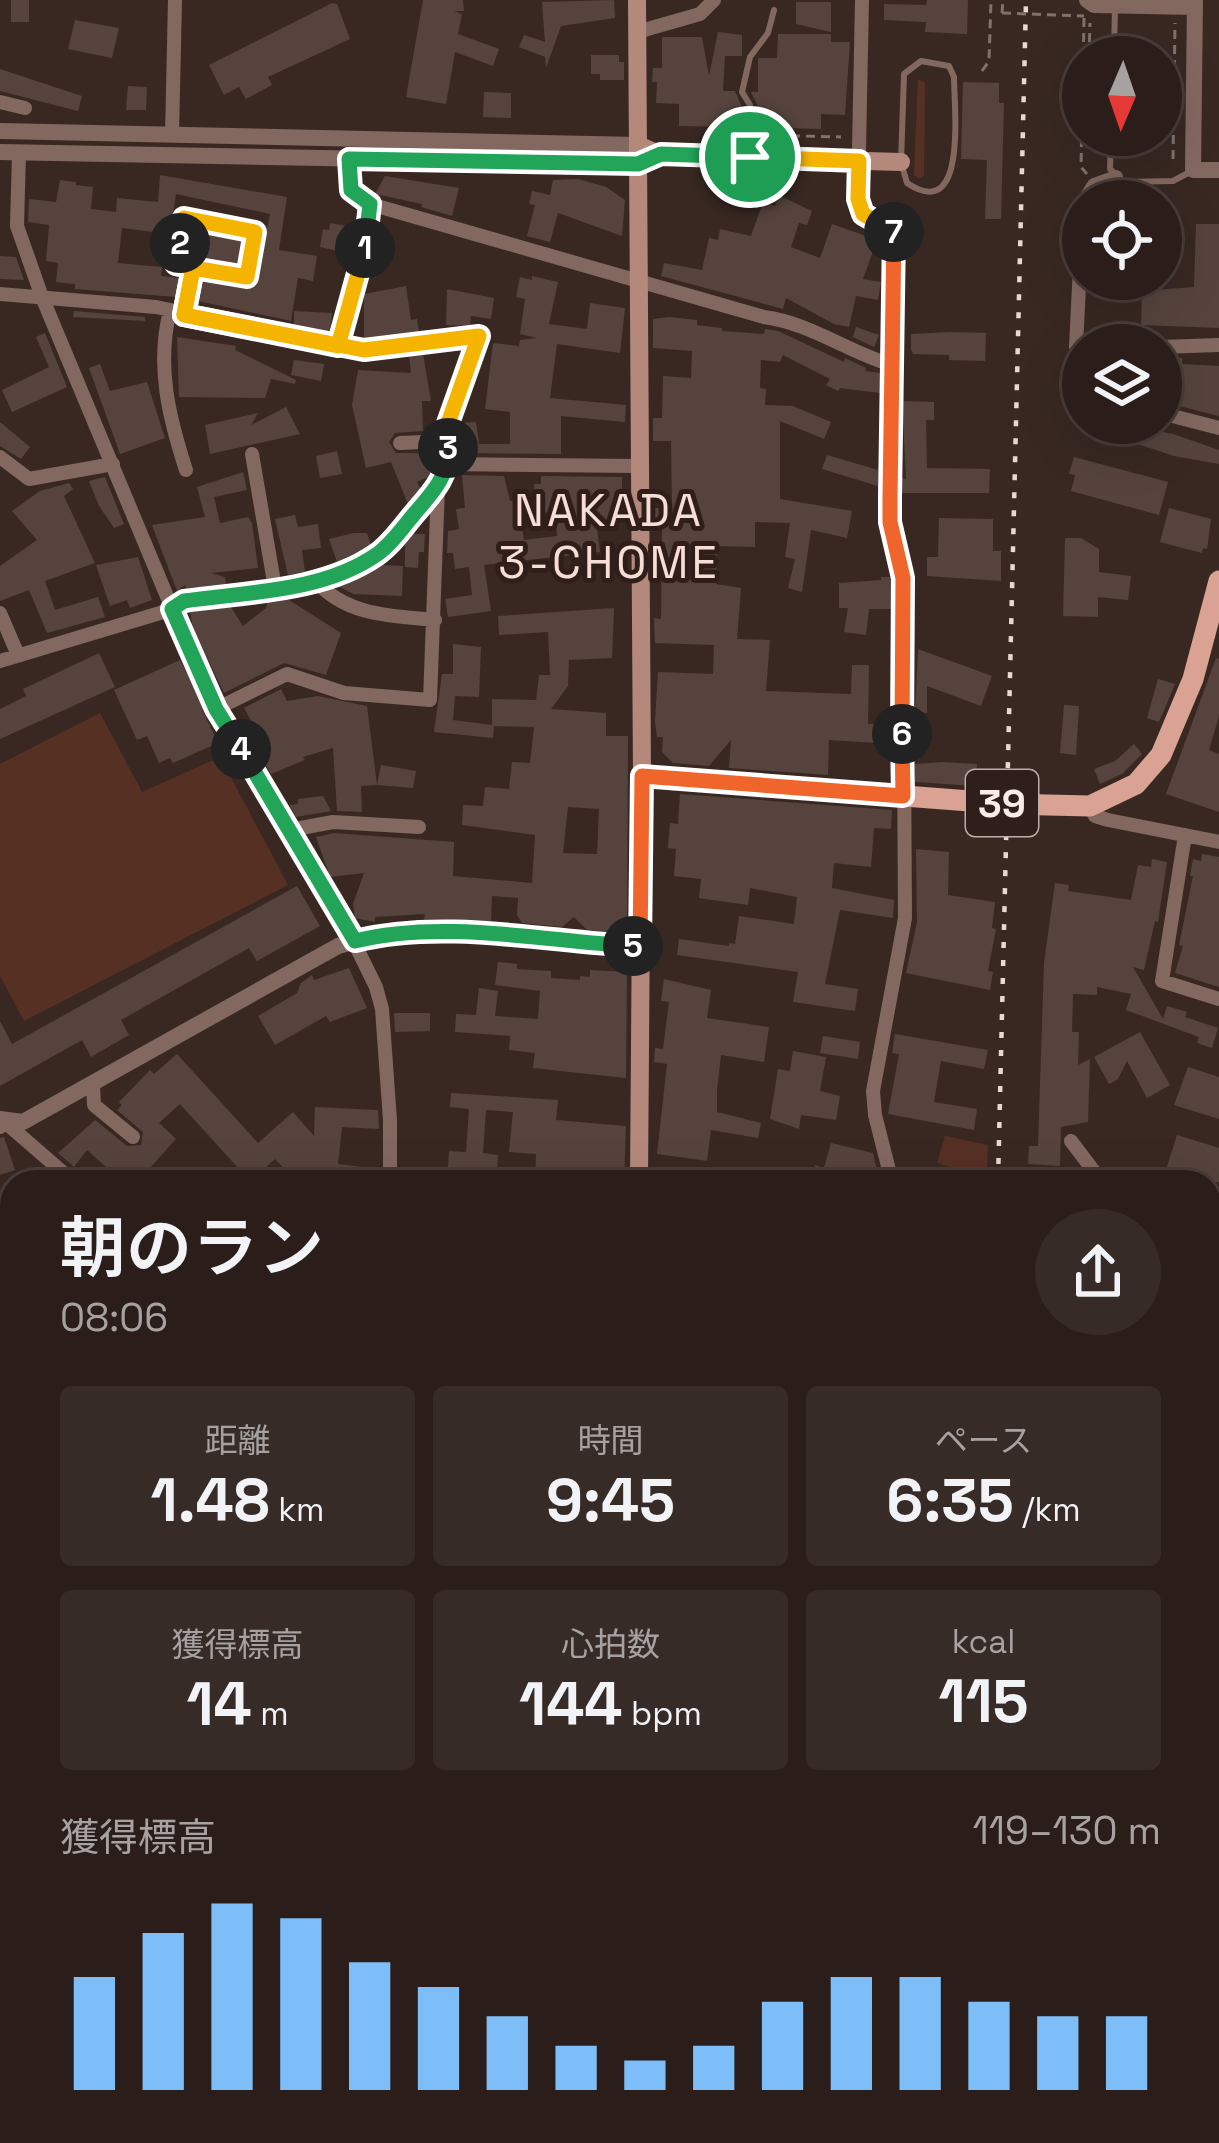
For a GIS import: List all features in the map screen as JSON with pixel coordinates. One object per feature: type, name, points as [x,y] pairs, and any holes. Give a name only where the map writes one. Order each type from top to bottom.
[{"type":"main road","points":[[637,0],[642,776],[639,1170]]},
{"type":"main road","points":[[638,154],[901,162]]},
{"type":"main road","name":"39","points":[[642,776],[1090,806],[1136,784],[1161,755],[1193,679],[1219,581]]},
{"type":"street","points":[[172,135],[175,0]]},
{"type":"street","points":[[637,32],[700,14],[714,0]]},
{"type":"street","points":[[862,0],[858,199],[863,214],[893,230],[895,237],[890,509],[903,578],[905,918],[874,1091],[889,1170]]},
{"type":"street","points":[[1085,8],[1094,4],[1110,14],[1195,4],[1193,170],[1219,170]]},
{"type":"street","points":[[0,102],[25,108]]},
{"type":"street","points":[[0,131],[638,154]]},
{"type":"street","points":[[0,152],[349,159],[638,154]]},
{"type":"street","points":[[20,153],[17,226],[172,609],[216,709],[355,941],[382,1009],[390,1170]]},
{"type":"street","points":[[349,159],[351,190],[370,204],[764,317],[791,320],[892,365]]},
{"type":"street","points":[[1108,180],[1116,177]]},
{"type":"street","points":[[338,346],[364,253],[370,204]]},
{"type":"street","points":[[184,218],[255,232],[247,277],[193,268],[176,264],[184,218]]},
{"type":"street","points":[[186,470],[170,422],[164,333],[177,313],[193,268]]},
{"type":"street","points":[[0,294],[177,313],[338,346],[388,350],[479,336],[447,426],[448,464],[438,487],[380,552],[317,582],[184,601],[172,609],[0,662]]},
{"type":"street","points":[[1182,346],[1219,345]]},
{"type":"street","points":[[1182,418],[1219,428]]},
{"type":"street","points":[[400,443],[447,441]]},
{"type":"street","points":[[252,454],[275,588]]},
{"type":"street","points":[[0,457],[29,479],[113,464]]},
{"type":"street","points":[[448,464],[638,466]]},
{"type":"street","points":[[216,709],[286,674],[344,693],[430,700],[438,487]]},
{"type":"street","points":[[317,582],[347,605],[435,620]]},
{"type":"street","points":[[0,613],[18,655]]},
{"type":"street","points":[[1090,806],[1095,815],[1108,820],[1219,842]]},
{"type":"street","points":[[290,830],[333,822],[419,826]]},
{"type":"street","points":[[1185,836],[1162,981],[1219,999]]},
{"type":"street","points":[[2,1123],[23,1122],[338,946],[355,941],[404,933],[446,933],[640,947]]},
{"type":"street","points":[[93,1085],[94,1105],[133,1137]]},
{"type":"street","points":[[2,1123],[59,1170]]},
{"type":"street","points":[[1072,1142],[1093,1170]]},
{"type":"lane","points":[[750,157],[750,105],[742,92],[750,57],[768,33],[774,10]]},
{"type":"lane","points":[[1110,14],[1112,36]]},
{"type":"lane","points":[[921,61],[949,66],[954,77],[951,179],[935,190],[914,188],[901,162],[904,74],[921,61]]},
{"type":"lane","points":[[1110,156],[1110,170],[1124,182],[1173,181],[1193,170]]},
{"type":"path","points":[[982,70],[989,61],[991,0]]},
{"type":"path","points":[[1003,0],[1002,14],[1085,8]]},
{"type":"path","points":[[1090,36],[1090,21],[1110,14]]},
{"type":"path","points":[[1160,23],[1176,23],[1174,159]]},
{"type":"path","points":[[756,135],[854,138]]},
{"type":"path","points":[[1081,156],[1081,167],[1090,179]]},
{"type":"shaded area","points":[[918,79],[925,83],[924,175],[919,179],[914,175]]},
{"type":"shaded area","points":[[100,713],[142,792],[220,757],[288,885],[24,1021],[0,976],[0,764]]},
{"type":"shaded area","points":[[945,1136],[988,1145],[987,1170],[961,1170],[937,1163]]},
{"type":"building","points":[[11,0],[29,0],[29,22],[11,22]]},
{"type":"building","points":[[423,0],[463,0],[464,11],[454,11],[462,14],[458,34],[499,49],[493,66],[455,52],[446,104],[406,97]]},
{"type":"building","points":[[614,0],[615,18],[561,26],[546,68],[545,57],[519,47],[524,35],[545,42],[542,2]]},
{"type":"building","points":[[927,0],[968,0],[967,34],[925,32],[926,22],[884,20],[884,4],[926,5]]},
{"type":"building","points":[[796,2],[831,2],[831,32],[796,24]]},
{"type":"building","points":[[337,4],[350,39],[268,77],[272,85],[246,99],[239,87],[224,95],[209,65]]},
{"type":"building","points":[[75,20],[119,28],[112,58],[68,49]]},
{"type":"building","points":[[718,32],[742,35],[742,56],[725,56],[723,91],[735,91],[742,107],[742,127],[679,126],[679,104],[656,103],[653,68],[662,68],[662,37],[702,37],[709,76]]},
{"type":"building","points":[[778,34],[831,34],[831,42],[850,42],[845,115],[821,114],[821,129],[783,128],[773,125],[774,119],[758,118],[751,92],[758,92],[758,58],[777,58]]},
{"type":"building","points":[[591,55],[619,55],[624,80],[600,80],[600,74],[591,74]]},
{"type":"building","points":[[0,69],[82,96],[78,111],[0,91]]},
{"type":"building","points":[[963,82],[999,83],[999,103],[1004,103],[1001,219],[985,219],[987,160],[961,159]]},
{"type":"building","points":[[128,86],[147,87],[146,110],[126,110]]},
{"type":"building","points":[[484,92],[511,93],[511,118],[483,117]]},
{"type":"building","points":[[160,175],[287,197],[279,250],[317,256],[313,281],[298,278],[291,321],[198,301],[202,282],[255,285],[270,214],[176,194],[170,234],[122,228],[118,263],[162,267],[161,276],[180,278],[176,297],[75,289],[75,284],[56,282],[58,263],[46,261],[49,225],[28,222],[29,199],[56,202],[60,180],[76,182],[93,187],[91,209],[116,212],[117,198],[158,202]]},
{"type":"building","points":[[385,176],[459,188],[452,216],[375,194]]},
{"type":"building","points":[[578,179],[606,187],[625,200],[622,236],[558,213],[550,242],[527,236],[535,205],[529,204],[532,191],[550,195],[553,180]]},
{"type":"building","points":[[778,195],[812,211],[807,225],[799,223],[791,247],[820,258],[832,224],[877,240],[863,279],[881,282],[878,300],[856,296],[849,327],[786,298],[783,309],[661,276],[664,263],[702,270],[709,238],[718,240],[720,229],[751,236],[763,202],[775,206]]},
{"type":"building","points":[[330,223],[356,228],[352,254],[320,247],[323,229],[329,230]]},
{"type":"building","points":[[1196,224],[1219,224],[1219,328],[1141,324],[1142,300],[1182,300],[1182,288],[1194,287]]},
{"type":"building","points":[[193,231],[242,241],[238,264],[189,253]]},
{"type":"building","points":[[0,256],[16,257],[24,280],[0,279]]},
{"type":"building","points":[[532,276],[558,282],[549,324],[587,329],[590,303],[625,308],[620,353],[557,344],[550,398],[626,405],[625,422],[561,416],[561,454],[459,453],[460,423],[476,422],[479,444],[510,444],[510,412],[485,409],[493,343],[519,346],[520,340],[537,338],[520,334],[525,299],[516,297],[520,277],[532,280]]},
{"type":"building","points":[[406,286],[411,320],[417,319],[419,332],[364,338],[364,294]]},
{"type":"building","points":[[447,289],[494,298],[491,319],[471,316],[470,326],[446,325]]},
{"type":"building","points":[[74,311],[145,317],[145,321],[73,317]]},
{"type":"building","points":[[294,311],[332,313],[330,331],[294,324]]},
{"type":"building","points":[[653,319],[697,320],[697,325],[722,331],[778,331],[865,371],[881,373],[880,393],[838,391],[826,385],[830,379],[783,355],[780,362],[761,360],[765,405],[793,406],[831,422],[824,439],[780,421],[780,499],[852,511],[847,538],[811,530],[802,592],[788,588],[795,559],[785,557],[790,523],[755,522],[755,547],[717,546],[716,584],[741,588],[737,639],[770,640],[766,691],[851,694],[852,665],[869,665],[868,724],[893,725],[893,744],[829,740],[828,775],[729,768],[731,740],[709,766],[673,763],[662,752],[663,737],[657,737],[655,721],[658,672],[713,674],[714,645],[655,643],[654,618],[661,619],[662,524],[655,524],[655,508],[672,508],[671,441],[653,441],[653,418],[662,418],[663,376],[691,378],[692,351],[653,348]]},
{"type":"building","points":[[856,327],[879,335],[874,347],[853,337]]},
{"type":"building","points":[[45,333],[67,387],[12,412],[2,390],[49,367],[36,337]]},
{"type":"building","points":[[986,333],[985,361],[913,354],[911,334]]},
{"type":"building","points":[[177,337],[236,346],[235,350],[296,380],[295,384],[271,379],[265,398],[179,397]]},
{"type":"building","points":[[423,354],[431,401],[422,401],[423,431],[395,433],[389,442],[396,453],[426,453],[432,469],[431,476],[417,482],[421,490],[408,504],[391,462],[366,468],[352,405],[358,370],[411,373],[409,356]]},
{"type":"building","points":[[294,360],[324,364],[321,381],[291,375]]},
{"type":"building","points":[[100,364],[110,391],[147,382],[165,438],[120,454],[89,368]]},
{"type":"building","points":[[1182,364],[1219,366],[1219,416],[1182,407]]},
{"type":"building","points":[[902,401],[934,402],[934,420],[926,420],[927,468],[990,469],[989,493],[900,493],[901,477],[906,479]]},
{"type":"building","points":[[286,407],[300,434],[210,454],[205,425],[258,413],[251,425]]},
{"type":"building","points":[[0,422],[30,447],[21,459],[0,446]]},
{"type":"building","points":[[1182,437],[1219,450],[1219,464],[1137,444],[1182,444]]},
{"type":"building","points":[[337,451],[342,474],[320,478],[316,456]]},
{"type":"building","points":[[827,455],[878,470],[878,486],[822,469]]},
{"type":"building","points":[[1074,457],[1168,482],[1159,515],[1071,491]]},
{"type":"building","points":[[243,472],[247,490],[214,497],[220,523],[248,517],[252,523],[258,568],[211,573],[225,577],[226,584],[186,589],[185,585],[177,591],[152,525],[205,517],[197,487]]},
{"type":"building","points":[[462,475],[504,476],[510,501],[534,497],[534,484],[541,484],[541,476],[622,477],[622,494],[615,494],[619,525],[597,528],[600,552],[484,565],[491,611],[448,617],[445,599],[472,595],[469,567],[455,569],[453,553],[447,553],[448,531],[459,529],[456,509],[465,508]],"holes":[[[555,512],[557,536],[524,540],[520,514]]]},
{"type":"building","points":[[105,477],[124,524],[114,528],[89,481]]},
{"type":"building","points":[[69,483],[73,489],[64,496],[95,563],[45,581],[55,610],[98,597],[105,617],[47,633],[29,590],[0,601],[0,566],[37,540],[12,511],[40,491]]},
{"type":"building","points":[[1169,508],[1211,519],[1207,549],[1202,553],[1160,542]]},
{"type":"building","points":[[295,515],[298,527],[318,524],[321,548],[302,550],[305,572],[288,575],[275,519]]},
{"type":"building","points":[[939,518],[993,519],[993,551],[1001,551],[1001,581],[927,576],[927,557],[938,557]]},
{"type":"building","points":[[367,533],[371,545],[337,562],[329,539]]},
{"type":"building","points":[[411,534],[425,534],[418,568],[405,567],[405,540]]},
{"type":"building","points":[[1065,538],[1081,538],[1099,549],[1099,572],[1131,576],[1128,600],[1098,597],[1098,617],[1063,616]]},
{"type":"building","points":[[138,557],[152,600],[130,608],[127,600],[110,606],[96,565]]},
{"type":"building","points":[[381,565],[403,566],[402,596],[353,594],[338,586]]},
{"type":"building","points":[[891,577],[892,609],[869,609],[866,635],[844,632],[848,608],[839,608],[839,583]]},
{"type":"building","points":[[286,598],[341,633],[326,675],[284,663],[224,693],[193,628],[190,611],[230,606],[243,626],[266,608],[268,600]]},
{"type":"building","points":[[614,608],[612,658],[569,660],[568,686],[551,709],[606,713],[606,736],[628,736],[627,929],[623,933],[587,930],[574,917],[562,927],[522,923],[517,915],[518,898],[492,896],[491,921],[424,920],[425,914],[375,917],[375,922],[355,918],[353,904],[364,873],[330,877],[316,837],[334,833],[454,842],[453,876],[532,883],[535,835],[462,825],[463,805],[483,806],[485,787],[509,789],[512,762],[530,763],[534,727],[494,726],[493,738],[434,732],[442,674],[453,674],[453,644],[481,647],[479,697],[455,696],[453,720],[492,725],[492,699],[536,700],[539,675],[550,675],[548,632],[499,635],[498,616]],"holes":[[[568,807],[599,809],[597,854],[563,853]]]},
{"type":"building","points":[[918,649],[992,676],[981,706],[927,686],[927,713],[915,712]]},
{"type":"building","points":[[99,653],[115,687],[0,739],[0,709],[26,696],[23,689]]},
{"type":"building","points":[[1216,658],[1219,716],[1209,750],[1219,754],[1219,812],[1166,794]]},
{"type":"building","points":[[180,660],[218,743],[173,763],[170,758],[159,763],[147,736],[137,740],[114,690]]},
{"type":"building","points":[[1158,679],[1175,684],[1159,722],[1147,718]]},
{"type":"building","points":[[281,689],[287,701],[318,696],[367,706],[377,785],[361,786],[362,812],[337,811],[333,748],[271,774],[245,730],[254,726],[244,708]]},
{"type":"building","points":[[1064,705],[1079,706],[1076,755],[1060,753]]},
{"type":"building","points":[[1134,744],[1142,754],[1122,774],[1100,784],[1094,769],[1115,761]]},
{"type":"building","points":[[915,764],[977,764],[976,786],[915,782]]},
{"type":"building","points":[[381,765],[416,771],[413,788],[377,785]]},
{"type":"building","points":[[680,794],[892,810],[891,829],[874,828],[871,867],[834,863],[832,888],[894,900],[893,918],[840,910],[825,984],[858,989],[855,1011],[793,1002],[798,972],[677,955],[679,939],[735,944],[739,916],[794,924],[797,897],[750,888],[748,905],[699,898],[701,879],[674,876],[676,849],[668,848],[670,823],[678,824]]},
{"type":"building","points":[[323,796],[331,811],[296,817],[289,805],[298,804],[298,799]]},
{"type":"building","points":[[916,849],[949,852],[948,895],[995,902],[990,990],[906,973],[917,922]]},
{"type":"building","points":[[1202,854],[1219,857],[1219,987],[1175,973],[1183,946],[1179,945],[1193,859],[1201,861]]},
{"type":"building","points":[[1152,859],[1167,862],[1158,922],[1144,970],[1133,967],[1163,1019],[1167,1006],[1218,1028],[1212,1048],[1197,1043],[1199,1037],[1126,1010],[1131,994],[1097,987],[1097,995],[1073,994],[1072,1032],[1079,1032],[1078,1065],[1090,1059],[1088,1122],[1061,1127],[1060,1166],[1028,1164],[1029,1146],[1038,1146],[1044,963],[1055,883],[1069,885],[1068,891],[1131,900],[1138,865],[1151,867]]},
{"type":"building","points":[[297,886],[320,926],[257,961],[249,948],[121,1020],[129,1035],[91,1057],[82,1040],[0,1086],[0,1021],[12,1044]]},
{"type":"building","points":[[498,962],[517,964],[517,969],[551,971],[551,978],[580,980],[580,976],[590,977],[590,970],[627,972],[626,1078],[533,1068],[535,1053],[509,1050],[510,1036],[455,1032],[456,1014],[476,1015],[479,988],[498,991],[495,1016],[538,1019],[540,991],[495,985]]},
{"type":"building","points":[[349,968],[367,1008],[330,1022],[326,1016],[275,1045],[258,1016],[297,993],[312,975],[314,980]]},
{"type":"building","points":[[664,979],[711,990],[707,1018],[769,1027],[764,1062],[721,1055],[717,1091],[717,1112],[761,1123],[758,1138],[711,1130],[707,1161],[657,1154],[667,1064],[654,1062],[655,1048],[663,1049],[669,1002],[661,1001]]},
{"type":"building","points":[[394,1013],[430,1013],[430,1031],[395,1032]]},
{"type":"building","points":[[1140,1032],[1170,1085],[1147,1098],[1127,1061],[1118,1079],[1109,1084],[1094,1057]]},
{"type":"building","points":[[895,1034],[988,1050],[984,1069],[941,1061],[934,1102],[977,1109],[974,1130],[888,1114],[899,1054],[892,1053]]},
{"type":"building","points":[[823,1036],[860,1042],[858,1059],[820,1053]]},
{"type":"building","points":[[793,1051],[826,1057],[820,1091],[840,1096],[836,1120],[801,1115],[799,1129],[770,1119],[778,1069],[790,1071]]},
{"type":"building","points":[[177,1054],[258,1143],[293,1112],[314,1136],[315,1107],[378,1110],[379,1129],[342,1127],[338,1164],[379,1170],[286,1170],[275,1159],[262,1170],[240,1170],[180,1104],[159,1123],[176,1139],[148,1170],[109,1170],[87,1150],[74,1167],[58,1153],[95,1120],[127,1146],[141,1145],[143,1132],[117,1110],[150,1070],[154,1074]]},
{"type":"building","points":[[1188,1067],[1219,1077],[1219,1119],[1174,1105]]},
{"type":"building","points":[[451,1093],[558,1100],[556,1120],[626,1126],[624,1170],[535,1170],[536,1154],[509,1152],[513,1112],[486,1110],[483,1153],[498,1155],[497,1170],[448,1170],[449,1151],[466,1152],[469,1109],[450,1107]]},
{"type":"building","points":[[1177,1135],[1219,1148],[1219,1170],[1166,1170]]},
{"type":"building","points":[[4,1137],[15,1170],[0,1170],[0,1138]]},
{"type":"building","points":[[831,1143],[873,1153],[877,1170],[814,1170],[815,1165],[824,1168]]},
{"type":"railway","points":[[998,1170],[1026,0]]},
{"type":"district","name":"NAKADA 3-CHOME","points":[[609,536]]},
{"type":"route","points":[[750,157],[661,154],[638,164],[349,159],[351,190],[370,204],[364,253],[338,346],[184,315],[193,268],[247,277],[255,232],[184,218],[176,264],[193,268],[184,315],[257,331],[338,346],[364,350],[479,336],[447,426],[448,464],[438,487],[380,552],[317,582],[184,601],[172,609],[216,709],[355,941],[404,933],[446,933],[640,947],[642,776],[903,796],[903,578],[890,522],[895,237],[893,230],[863,214],[858,199],[859,161],[750,157]]}]
